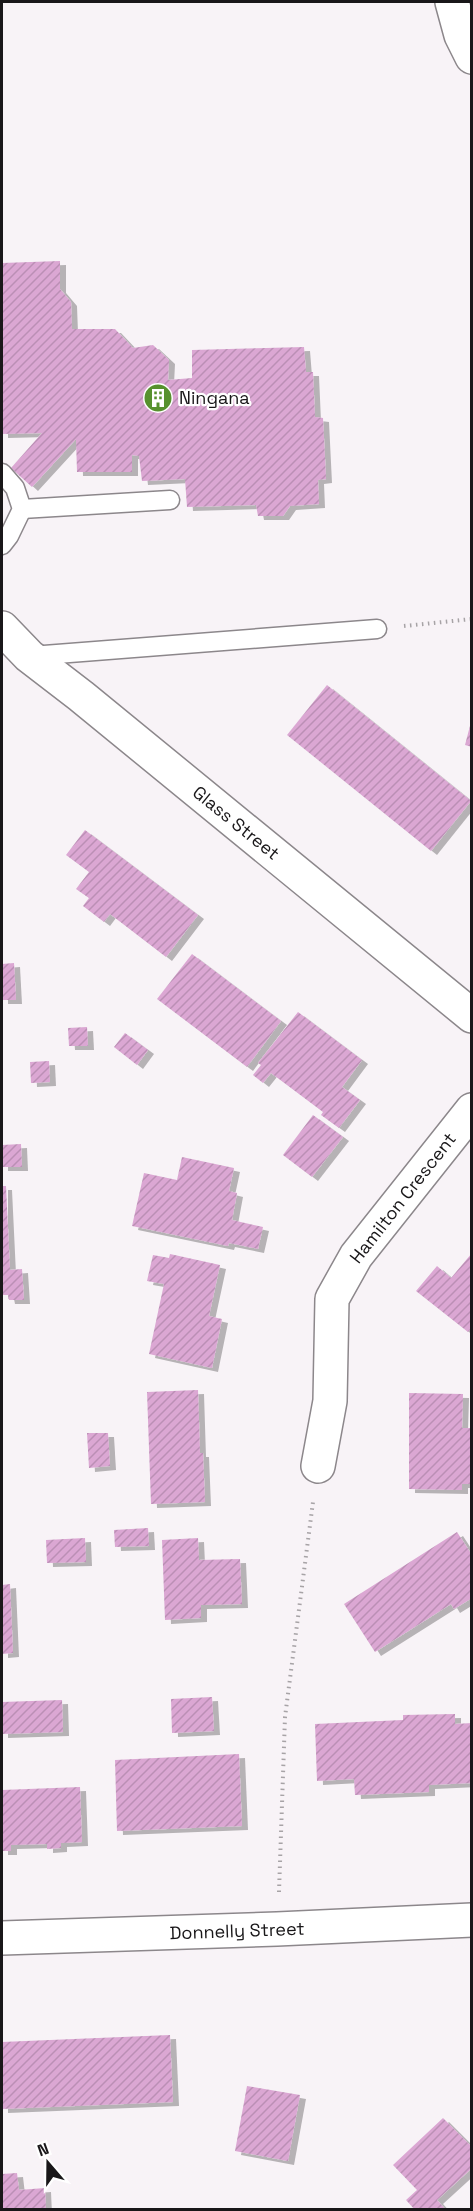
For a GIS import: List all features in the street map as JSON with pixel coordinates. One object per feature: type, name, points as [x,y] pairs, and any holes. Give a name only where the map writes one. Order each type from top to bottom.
[{"type":"street","points":[[452,2],[461,35],[471,57]]},
{"type":"street","name":"Glass Street","points":[[2,628],[29,656],[81,696],[471,1016]]},
{"type":"street","name":"Hamilton Crescent","points":[[318,1466],[330,1401],[332,1299],[356,1256],[471,1110]]},
{"type":"street","name":"Donnelly Street","points":[[2,1938],[471,1920]]},
{"type":"lane","points":[[2,473],[15,488],[22,509],[2,545]]},
{"type":"lane","points":[[22,509],[170,500]]},
{"type":"lane","points":[[29,656],[376,629]]},
{"type":"path","points":[[376,629],[471,619]]},
{"type":"path","points":[[279,1892],[285,1717],[313,1502]]},
{"type":"building","name":"Ningana","points":[[60,261],[60,289],[71,302],[72,329],[115,329],[133,348],[153,345],[169,360],[168,380],[192,378],[192,350],[304,347],[306,372],[313,372],[315,417],[323,418],[326,479],[318,480],[319,504],[290,506],[283,516],[258,516],[256,505],[187,507],[185,479],[142,481],[139,456],[132,455],[132,472],[77,472],[76,439],[32,487],[11,468],[42,433],[2,434],[2,263]]},
{"type":"building","points":[[327,685],[471,801],[431,851],[287,735]]},
{"type":"building","points":[[472,722],[472,747],[465,745]]},
{"type":"building","points":[[85,830],[198,915],[166,957],[110,914],[104,922],[83,906],[89,898],[76,889],[89,872],[66,855]]},
{"type":"building","points":[[192,954],[281,1021],[247,1067],[157,999]]},
{"type":"building","points":[[14,963],[16,1000],[2,1000],[2,964]]},
{"type":"building","points":[[298,1012],[362,1060],[342,1087],[360,1100],[339,1128],[321,1115],[323,1112],[271,1073],[263,1083],[253,1075],[261,1065],[258,1063]]},
{"type":"building","points":[[87,1027],[88,1046],[69,1046],[68,1028]]},
{"type":"building","points":[[125,1033],[148,1050],[137,1065],[114,1047]]},
{"type":"building","points":[[49,1061],[50,1082],[31,1083],[30,1062]]},
{"type":"building","points":[[313,1115],[343,1137],[312,1177],[283,1155]]},
{"type":"building","points":[[21,1144],[22,1167],[2,1167],[2,1145]]},
{"type":"building","points":[[182,1157],[234,1168],[229,1191],[237,1193],[232,1220],[263,1227],[258,1249],[229,1243],[228,1246],[132,1226],[144,1173],[177,1180]]},
{"type":"building","points":[[2,1186],[6,1186],[10,1270],[22,1269],[24,1300],[9,1300],[8,1295],[2,1295]]},
{"type":"building","points":[[472,1253],[472,1328],[468,1332],[416,1291],[437,1266],[451,1278]]},
{"type":"building","points":[[170,1254],[220,1265],[209,1316],[222,1319],[212,1368],[149,1354],[164,1284],[147,1281],[153,1255],[169,1258]]},
{"type":"building","points":[[198,1390],[200,1453],[203,1453],[205,1502],[151,1504],[147,1392]]},
{"type":"building","points":[[409,1393],[463,1394],[462,1428],[472,1428],[472,1484],[462,1484],[462,1490],[409,1489]]},
{"type":"building","points":[[87,1433],[108,1433],[110,1466],[89,1468]]},
{"type":"building","points":[[148,1528],[149,1546],[115,1547],[114,1530]]},
{"type":"building","points":[[457,1532],[472,1555],[472,1598],[454,1609],[451,1604],[375,1652],[344,1604]]},
{"type":"building","points":[[85,1538],[86,1562],[47,1563],[46,1540]]},
{"type":"building","points":[[198,1538],[199,1560],[240,1559],[242,1604],[201,1605],[201,1618],[165,1620],[162,1540]]},
{"type":"building","points":[[10,1584],[13,1653],[2,1654],[2,1585]]},
{"type":"building","points":[[212,1697],[214,1731],[172,1733],[171,1699]]},
{"type":"building","points":[[62,1700],[63,1732],[2,1734],[2,1702]]},
{"type":"building","points":[[455,1714],[455,1724],[472,1723],[472,1783],[429,1785],[429,1792],[355,1795],[354,1779],[317,1781],[315,1724],[403,1720],[403,1715]]},
{"type":"building","points":[[239,1754],[242,1826],[117,1831],[115,1760]]},
{"type":"building","points":[[80,1787],[82,1842],[61,1843],[61,1848],[47,1849],[47,1844],[11,1845],[11,1851],[2,1851],[2,1790]]},
{"type":"building","points":[[170,2035],[173,2102],[2,2109],[2,2042]]},
{"type":"building","points":[[247,2086],[300,2095],[288,2161],[235,2151]]},
{"type":"building","points":[[443,2118],[472,2147],[472,2168],[437,2200],[446,2210],[415,2210],[406,2200],[417,2190],[393,2165]]},
{"type":"building","points":[[17,2173],[19,2190],[45,2188],[46,2210],[2,2210],[2,2174]]},
{"type":"place","name":"Ningana","points":[[158,398]]}]
